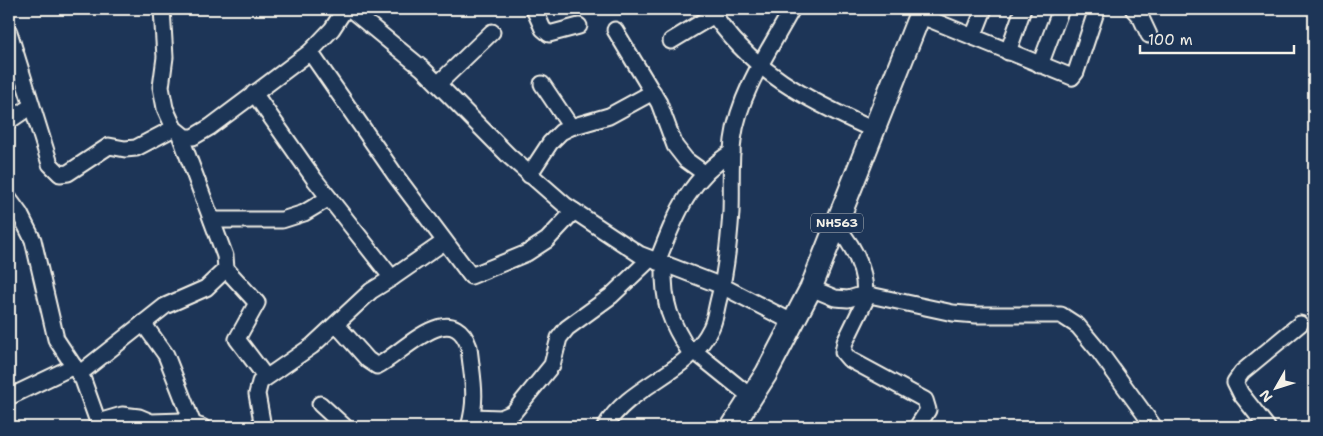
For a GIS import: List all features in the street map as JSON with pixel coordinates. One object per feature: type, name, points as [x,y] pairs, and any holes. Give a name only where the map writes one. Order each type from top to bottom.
[{"type":"highway","name":"NH563","points":[[732,427],[794,322],[811,288],[920,12]]},
{"type":"street","points":[[162,9],[165,57],[161,87],[165,108],[177,131],[212,220],[225,256],[226,269],[256,300],[257,306],[237,339],[265,376]]},
{"type":"street","points":[[9,32],[30,106],[50,164],[60,174],[68,173],[109,146],[130,149],[177,131],[193,136],[202,132],[310,52],[332,29],[345,9]]},
{"type":"street","points":[[350,9],[391,41],[438,84],[529,174],[574,211],[639,254],[722,286],[794,322]]},
{"type":"street","points":[[534,9],[542,29],[549,34],[579,26]]},
{"type":"street","points":[[605,427],[625,402],[693,353],[712,327],[722,286],[730,212],[732,152],[740,110],[760,66],[792,9]]},
{"type":"street","points":[[973,37],[984,9]]},
{"type":"street","points":[[1008,52],[1024,9]]},
{"type":"street","points":[[1040,64],[1061,9]]},
{"type":"street","points":[[920,12],[973,37],[1068,76],[1074,75],[1097,9]]},
{"type":"street","points":[[1133,9],[1141,18],[1149,35]]},
{"type":"street","points":[[671,41],[712,12],[734,42],[786,87],[819,105],[874,130]]},
{"type":"street","points":[[615,30],[664,113],[674,146],[686,160],[704,173]]},
{"type":"street","points":[[438,84],[492,32]]},
{"type":"street","points":[[310,52],[444,242],[471,276],[527,253],[548,240],[574,211]]},
{"type":"street","points":[[542,84],[571,126]]},
{"type":"street","points":[[529,174],[556,137],[571,126],[610,116],[653,92]]},
{"type":"street","points":[[254,93],[329,198],[392,278]]},
{"type":"street","points":[[9,121],[30,106]]},
{"type":"street","points":[[336,324],[368,360],[377,366],[429,331],[446,327],[458,330],[469,347],[475,403],[471,422],[501,418],[513,413],[552,365],[559,338],[567,328],[657,262],[679,208],[704,173],[732,152]]},
{"type":"street","points":[[212,220],[282,220],[304,213],[329,198]]},
{"type":"street","points":[[9,199],[20,214],[33,240],[56,339],[76,370],[98,424],[122,415],[139,417],[151,422],[183,421],[197,426]]},
{"type":"street","points":[[836,226],[846,237],[862,270],[866,294],[845,342],[843,352],[849,359],[928,403],[928,410],[918,427]]},
{"type":"street","points":[[264,427],[257,394],[260,382],[265,376],[312,346],[371,291],[444,242]]},
{"type":"street","points":[[657,262],[669,316],[693,353],[751,397]]},
{"type":"street","points":[[9,396],[76,370],[173,302],[206,288],[226,269]]},
{"type":"street","points":[[811,288],[834,298],[848,299],[866,294],[954,313],[976,315],[1061,315],[1078,326],[1098,350],[1154,427]]},
{"type":"street","points":[[143,323],[166,355],[197,426]]},
{"type":"street","points":[[1267,427],[1241,394],[1235,382],[1242,372],[1300,324]]},
{"type":"street","points":[[320,404],[345,427]]}]
